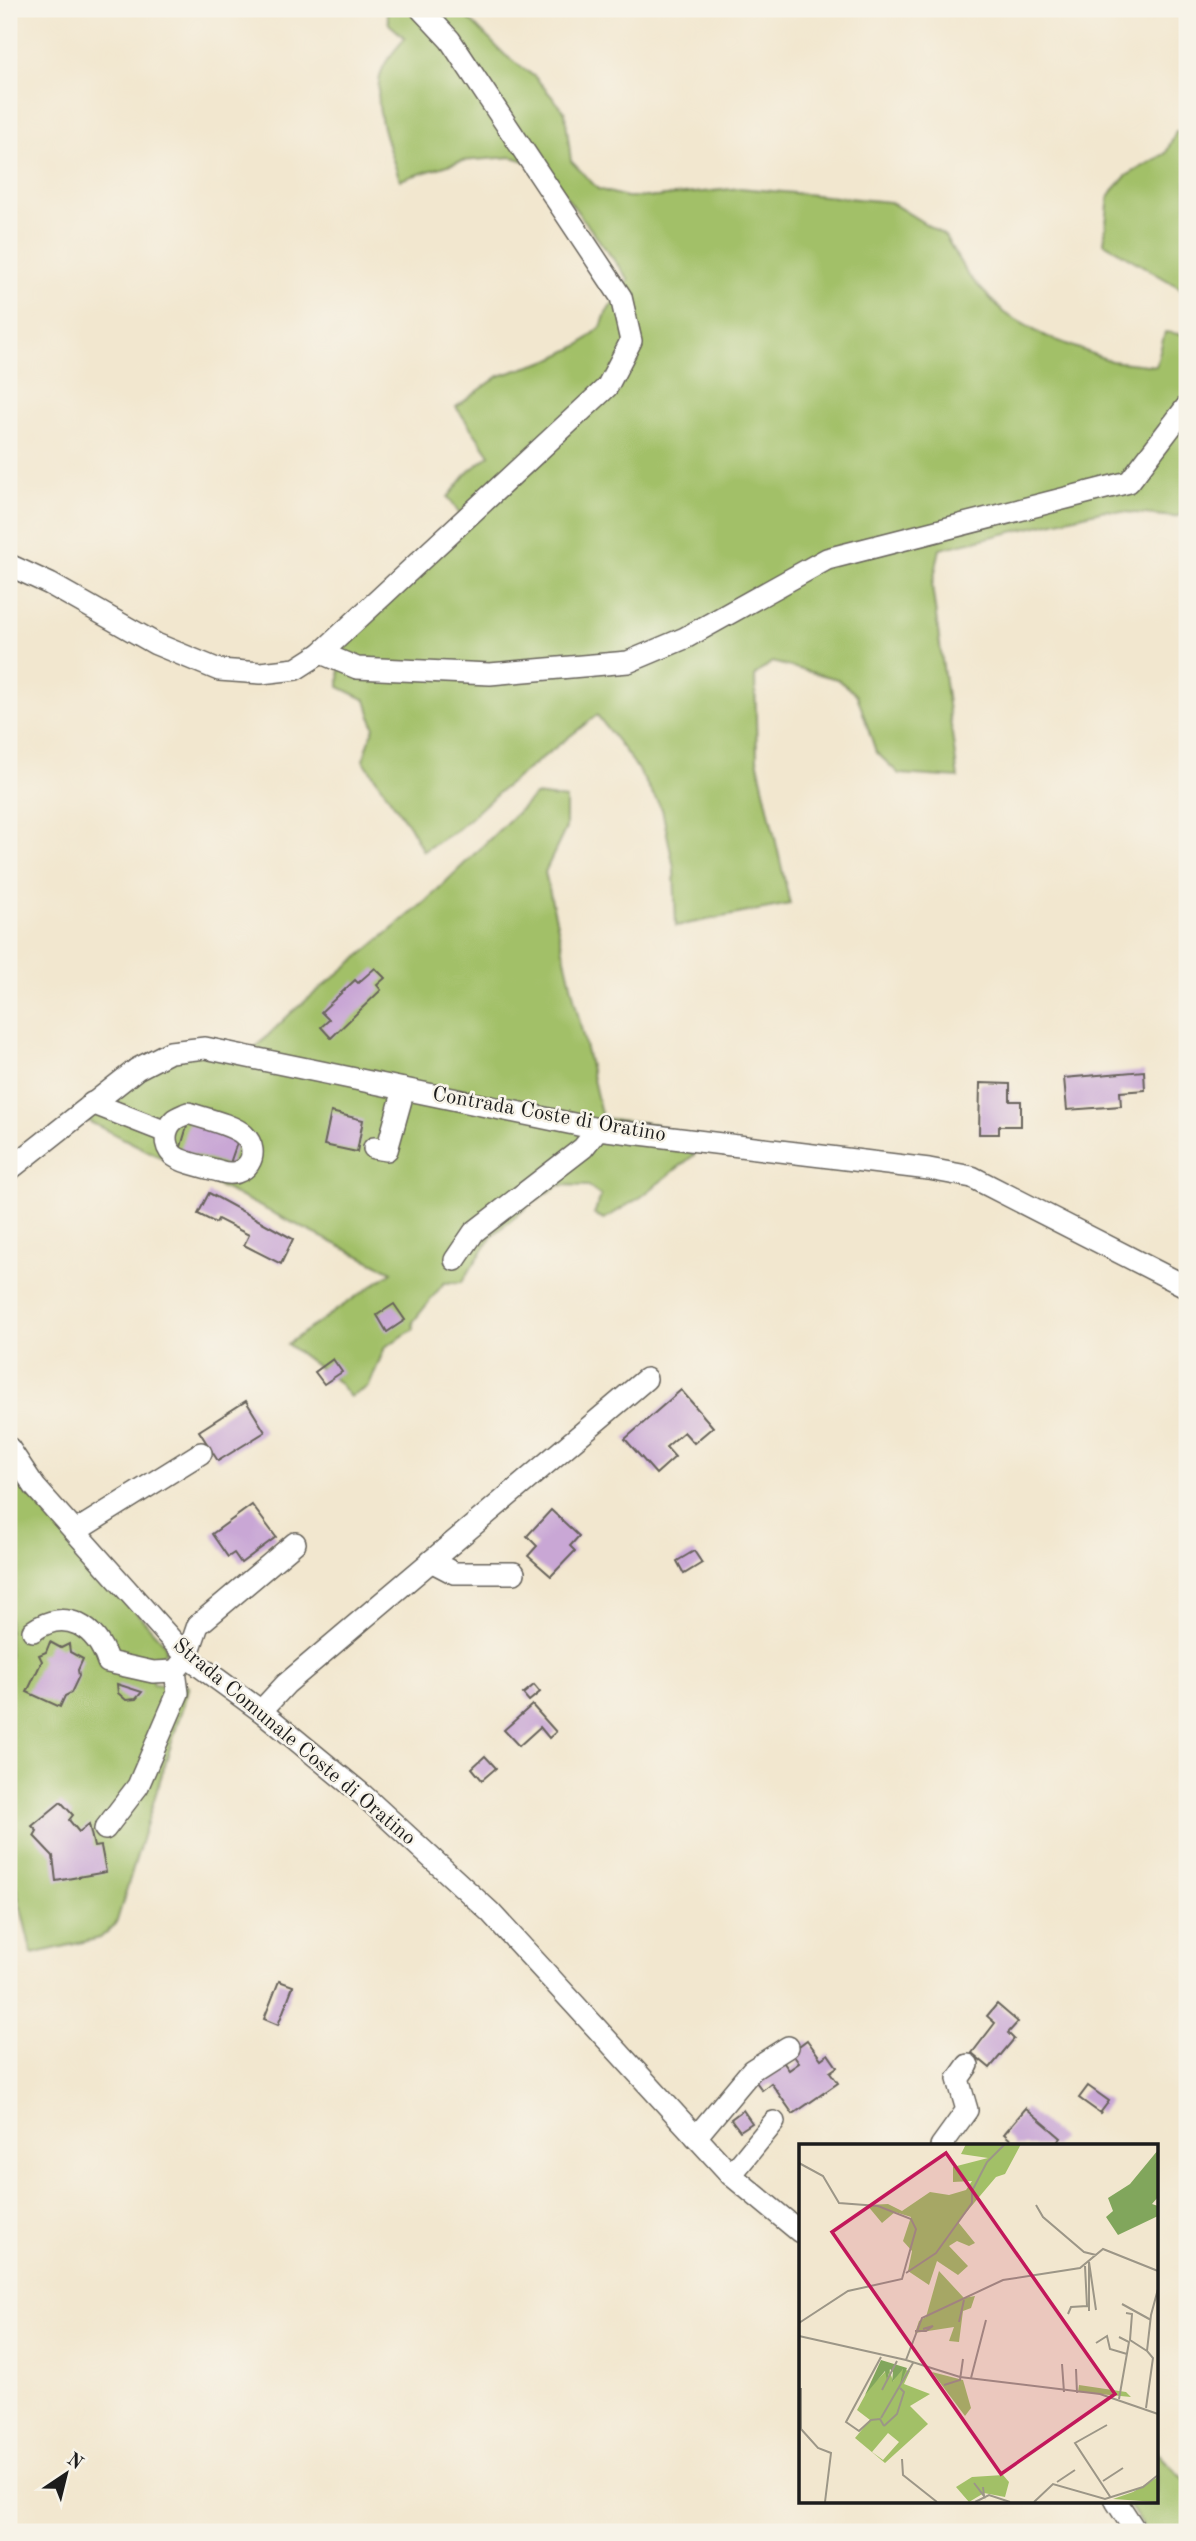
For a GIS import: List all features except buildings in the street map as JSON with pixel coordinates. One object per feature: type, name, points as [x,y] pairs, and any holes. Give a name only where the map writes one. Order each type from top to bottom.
[{"type":"street","points":[[9,565],[50,583],[156,644],[219,670],[261,673],[296,669],[321,653],[607,387],[631,341],[621,297],[450,40],[421,9]]},
{"type":"street","points":[[321,653],[358,668],[489,674],[628,662],[685,638],[827,559],[1129,482],[1187,406]]},
{"type":"street","name":"Contrada Coste di Oratino","points":[[9,1170],[137,1069],[170,1052],[205,1048],[598,1129],[929,1168],[972,1177],[1187,1287]]},
{"type":"street","points":[[374,1148],[387,1150],[404,1089]]},
{"type":"street","points":[[92,1104],[166,1132]]},
{"type":"street","points":[[455,1260],[474,1232],[583,1148],[598,1129]]},
{"type":"street","points":[[261,1711],[286,1684],[646,1379]]},
{"type":"street","name":"Strada Comunale Coste di Oratino","points":[[9,1448],[35,1487],[76,1531],[181,1664],[261,1711],[363,1795],[490,1912],[730,2175],[799,2231]]},
{"type":"street","points":[[76,1531],[201,1453]]},
{"type":"street","points":[[105,1829],[138,1786],[178,1693],[181,1664],[198,1625],[295,1543]]},
{"type":"street","points":[[432,1561],[454,1573],[514,1573]]},
{"type":"street","points":[[33,1631],[44,1623],[57,1620],[70,1622],[85,1628],[102,1644],[108,1662],[153,1672],[181,1664]]},
{"type":"street","points":[[696,2137],[752,2070],[788,2047]]},
{"type":"street","points":[[942,2144],[967,2110],[958,2079],[968,2064]]},
{"type":"street","points":[[730,2175],[774,2122]]},
{"type":"street","points":[[1117,2502],[1136,2532]]},
{"type":"green space","points":[[386,9],[459,9],[505,55],[535,77],[565,112],[571,161],[598,189],[626,197],[656,197],[740,188],[890,202],[945,236],[967,274],[1004,313],[1043,335],[1111,361],[1156,366],[1165,332],[1187,335],[1187,513],[1174,517],[1105,510],[940,549],[932,586],[958,778],[899,774],[876,752],[857,695],[837,679],[772,662],[755,675],[757,759],[790,904],[676,926],[674,868],[662,809],[633,762],[597,715],[500,791],[458,829],[423,851],[410,827],[363,760],[374,727],[366,700],[339,687],[340,646],[468,526],[448,497],[469,471],[490,455],[456,407],[499,376],[549,360],[580,345],[601,327],[606,313],[629,280],[543,166],[512,157],[461,161],[400,180],[382,122],[378,91],[385,64],[405,38],[389,24]]},
{"type":"green space","points":[[1176,131],[1187,131],[1187,292],[1104,243],[1109,195],[1126,176],[1166,153]]},
{"type":"green space","points":[[535,795],[566,799],[566,828],[545,872],[602,1118],[655,1124],[694,1155],[641,1197],[604,1219],[594,1214],[601,1196],[588,1186],[560,1185],[533,1202],[493,1235],[462,1282],[444,1283],[413,1322],[414,1329],[385,1347],[369,1386],[350,1397],[338,1382],[287,1344],[392,1272],[88,1121],[92,1115],[108,1114],[119,1100],[114,1091],[173,1054],[254,1049],[292,1012],[426,901]]},
{"type":"green space","points":[[16,1480],[165,1644],[166,1651],[154,1663],[153,1684],[189,1686],[116,1924],[100,1938],[32,1954],[9,1858],[9,1491]]},
{"type":"green space","points":[[1158,2453],[1187,2483],[1187,2532],[1147,2532],[1127,2502],[1158,2502]]}]
